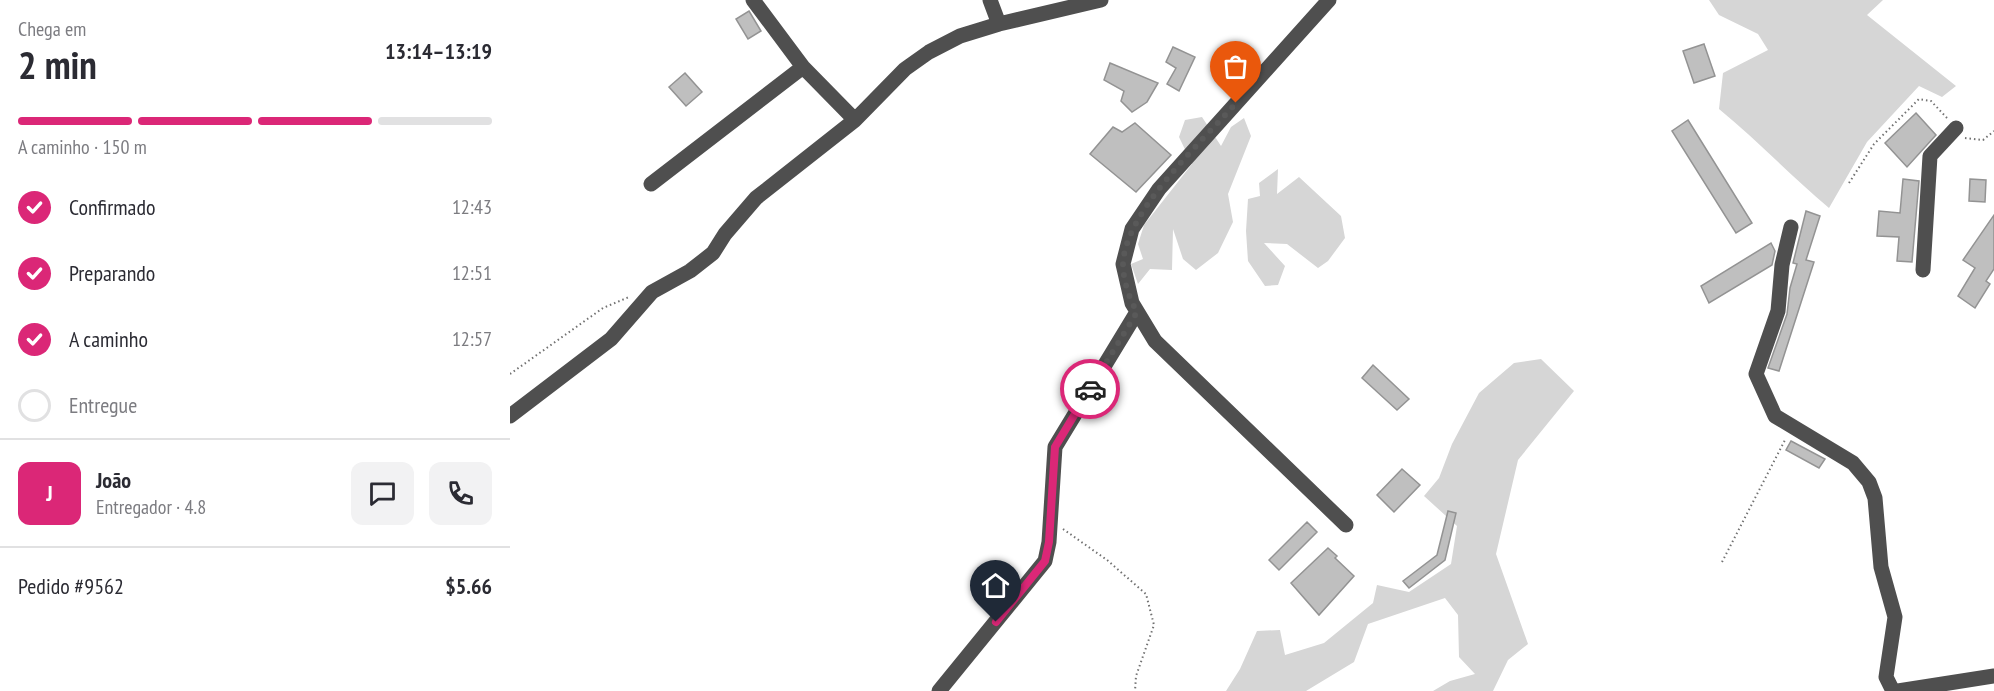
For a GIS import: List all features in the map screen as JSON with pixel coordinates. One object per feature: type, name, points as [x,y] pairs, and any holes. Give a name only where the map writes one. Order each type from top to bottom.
[{"type":"street","points":[[753,0],[803,67],[855,120]]},
{"type":"street","points":[[990,0],[999,24]]},
{"type":"street","points":[[510,416],[611,339],[652,292],[690,271],[713,253],[725,234],[756,198],[855,120],[905,69],[929,52],[960,36],[999,24],[1101,0]]},
{"type":"street","points":[[1329,0],[1159,189],[1132,228],[1123,264],[1128,291],[1137,312],[1155,341],[1346,525]]},
{"type":"street","points":[[651,184],[803,67]]},
{"type":"street","points":[[1923,270],[1930,156],[1956,128]]},
{"type":"street","points":[[1791,227],[1782,265],[1778,311],[1756,374],[1775,416],[1791,428],[1853,463],[1869,482],[1875,498],[1881,567],[1895,617],[1886,677],[1893,691]]},
{"type":"street","points":[[939,691],[1045,561],[1051,520],[1055,447],[1137,312]]},
{"type":"street","points":[[1898,691],[1994,676]]},
{"type":"path","points":[[1849,183],[1874,144],[1919,99],[1931,101],[1967,140],[1983,140],[1994,131]]},
{"type":"path","points":[[510,374],[603,308],[636,294]]},
{"type":"path","points":[[1722,562],[1791,428]]},
{"type":"path","points":[[1051,520],[1107,560],[1146,594],[1154,626],[1136,676],[1135,691]]},
{"type":"shaded area","points":[[1709,0],[1883,0],[1867,15],[1956,86],[1942,97],[1919,86],[1867,142],[1829,208],[1719,109],[1723,73],[1768,50],[1758,34],[1719,15]]},
{"type":"shaded area","points":[[1202,117],[1221,146],[1231,127],[1244,118],[1251,136],[1228,194],[1233,222],[1218,253],[1196,270],[1183,259],[1173,229],[1172,270],[1150,269],[1138,284],[1131,264],[1143,259],[1138,244],[1144,225],[1192,164],[1179,137],[1185,120]]},
{"type":"shaded area","points":[[1278,169],[1277,194],[1299,177],[1341,216],[1345,238],[1328,261],[1318,268],[1287,244],[1264,243],[1285,266],[1278,285],[1265,286],[1248,261],[1246,231],[1248,199],[1260,196],[1259,183]]},
{"type":"shaded area","points":[[1541,359],[1574,391],[1518,460],[1496,554],[1528,644],[1508,660],[1493,691],[1433,691],[1450,681],[1475,674],[1459,657],[1458,615],[1445,598],[1368,624],[1354,662],[1306,691],[1226,691],[1240,669],[1257,631],[1280,630],[1285,655],[1324,643],[1373,603],[1377,585],[1409,592],[1451,564],[1457,526],[1424,496],[1439,478],[1452,444],[1479,393],[1514,363]]},
{"type":"building","points":[[749,11],[761,31],[748,39],[736,19]]},
{"type":"building","points":[[1704,44],[1715,76],[1694,83],[1683,51]]},
{"type":"building","points":[[1173,47],[1195,57],[1179,91],[1167,84],[1176,68],[1166,62]]},
{"type":"building","points":[[1110,63],[1158,83],[1147,102],[1132,112],[1121,101],[1124,91],[1104,80]]},
{"type":"building","points":[[685,73],[702,92],[686,106],[669,87]]},
{"type":"building","points":[[1916,113],[1936,135],[1907,167],[1885,143]]},
{"type":"building","points":[[1688,120],[1752,223],[1736,233],[1672,131]]},
{"type":"building","points":[[1135,123],[1171,155],[1136,192],[1090,154],[1113,127],[1122,132]]},
{"type":"building","points":[[1903,179],[1919,181],[1912,262],[1897,261],[1899,237],[1877,236],[1879,211],[1900,213]]},
{"type":"building","points":[[1970,179],[1986,180],[1985,202],[1969,201]]},
{"type":"building","points":[[1806,211],[1820,216],[1806,260],[1814,262],[1779,371],[1768,368],[1787,314],[1790,288],[1797,264],[1793,263]]},
{"type":"building","points":[[1994,215],[1994,269],[1986,281],[1990,284],[1975,308],[1958,296],[1975,268],[1963,260]]},
{"type":"building","points":[[1771,243],[1775,251],[1772,265],[1709,303],[1701,286]]},
{"type":"building","points":[[1373,365],[1409,399],[1397,410],[1362,378]]},
{"type":"building","points":[[1791,441],[1825,459],[1819,468],[1786,450]]},
{"type":"building","points":[[1402,469],[1420,485],[1394,512],[1377,495]]},
{"type":"building","points":[[1448,511],[1456,513],[1445,560],[1409,588],[1403,581],[1437,555]]},
{"type":"building","points":[[1307,522],[1317,532],[1279,570],[1269,560]]},
{"type":"building","points":[[1328,548],[1354,576],[1319,615],[1291,583]]},
{"type":"way so far","points":[[1090,389],[1137,312],[1128,291],[1123,264],[1132,228],[1159,189],[1236,103]]},
{"type":"route","points":[[996,622],[1045,561],[1051,520],[1052,464],[1055,447],[1090,389]]}]
